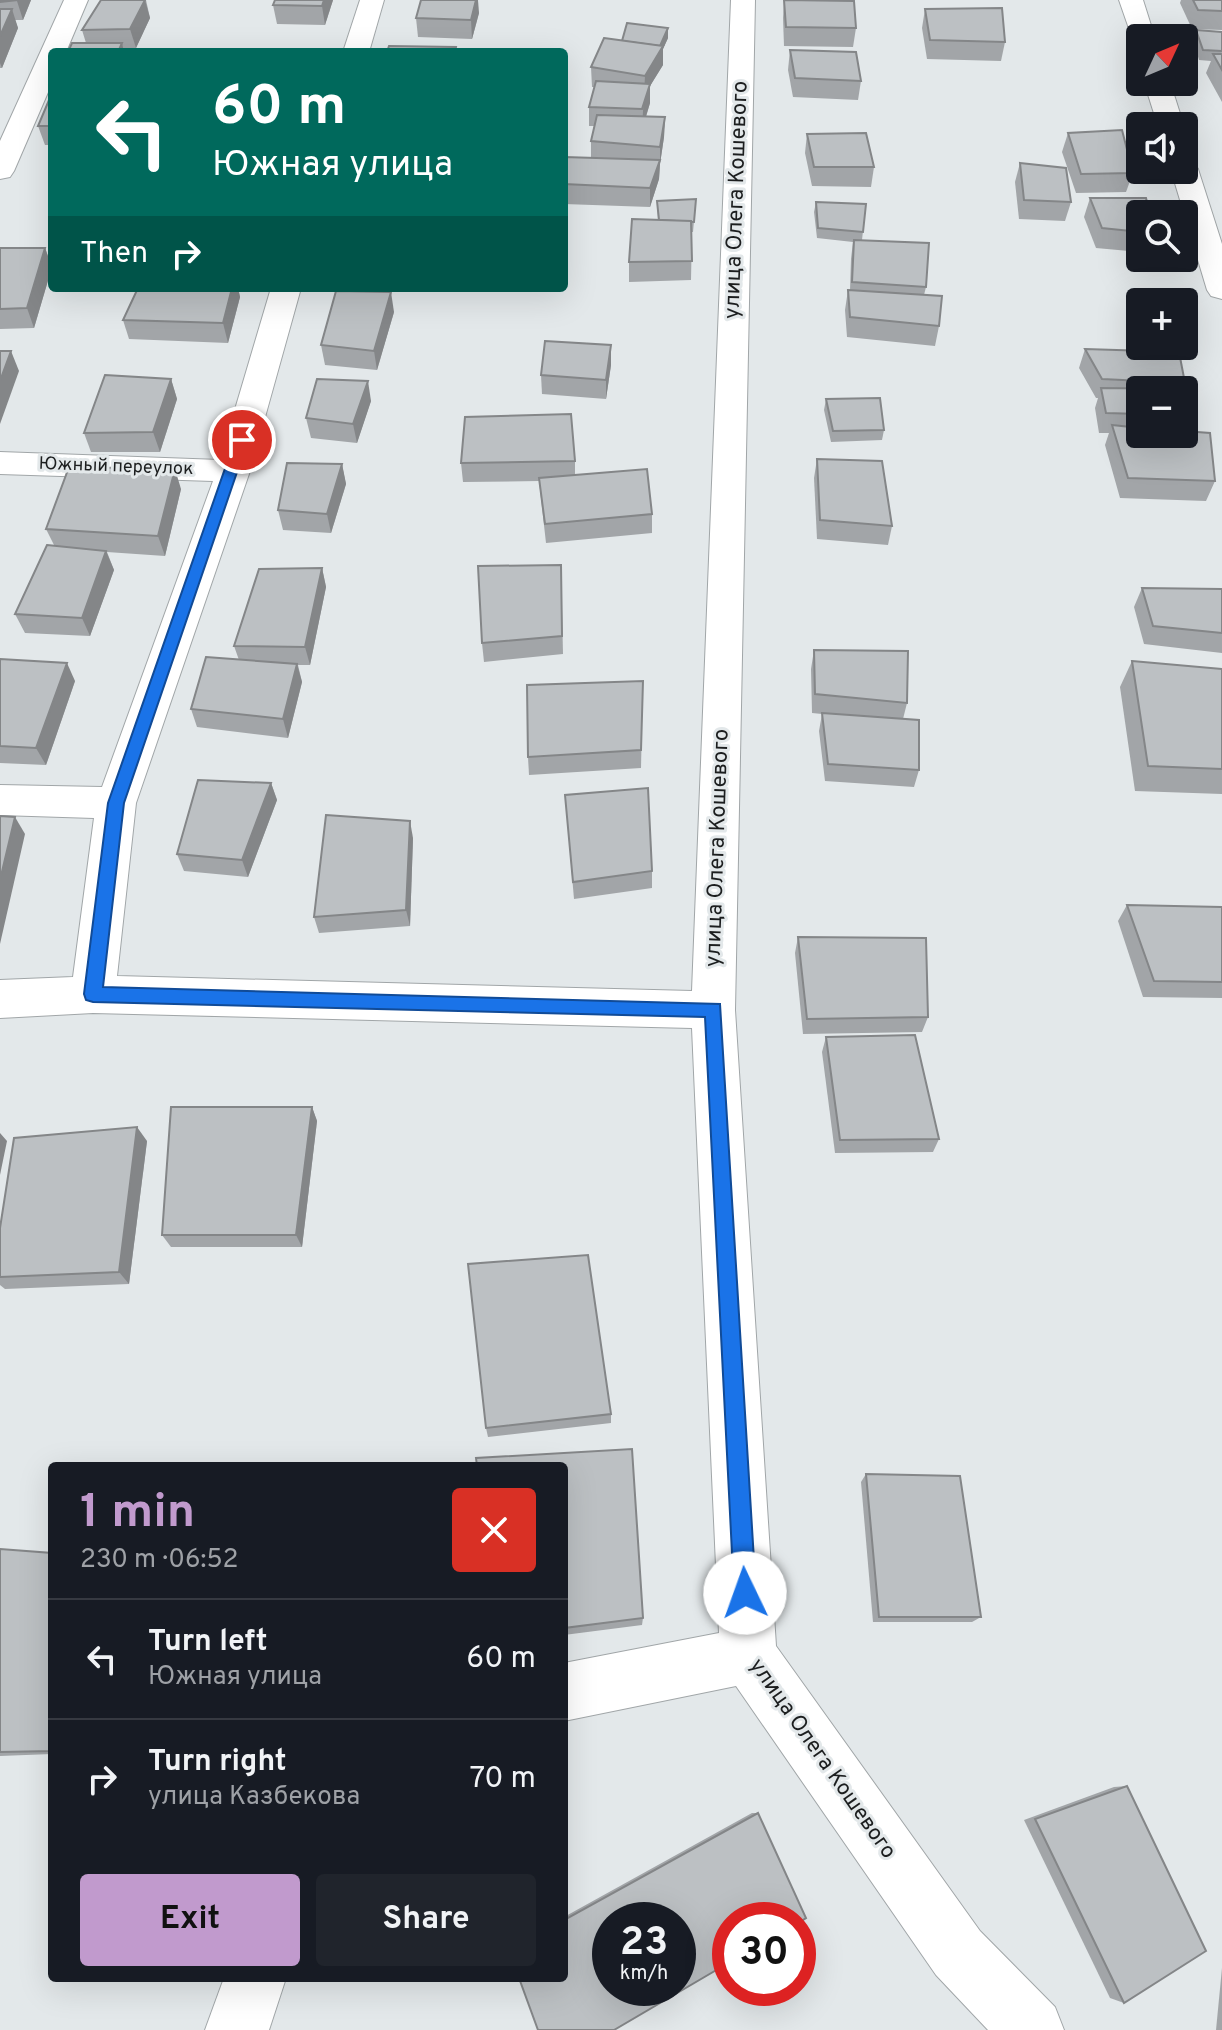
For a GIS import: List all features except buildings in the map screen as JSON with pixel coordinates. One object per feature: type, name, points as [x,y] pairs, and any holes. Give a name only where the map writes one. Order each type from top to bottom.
[{"type":"street","points":[[54,48],[76,0]]},
{"type":"street","points":[[357,48],[372,0]]},
{"type":"street","name":"улица Олега Кошевого","points":[[743,0],[713,1010],[748,1655],[958,1953],[1032,2030]]},
{"type":"street","points":[[1131,0],[1139,24]]},
{"type":"street","points":[[0,171],[48,62]]},
{"type":"street","points":[[1189,184],[1222,290]]},
{"type":"street","points":[[93,994],[116,803],[233,471],[285,292]]},
{"type":"street","name":"Южный переулок","points":[[0,463],[233,471]]},
{"type":"street","points":[[0,800],[116,803]]},
{"type":"street","points":[[0,999],[93,994],[713,1010]]},
{"type":"street","points":[[568,1691],[748,1655]]},
{"type":"street","points":[[237,2030],[254,1982]]},
{"type":"route","points":[[242,440],[116,803],[93,994],[713,1010],[745,1593]]}]
